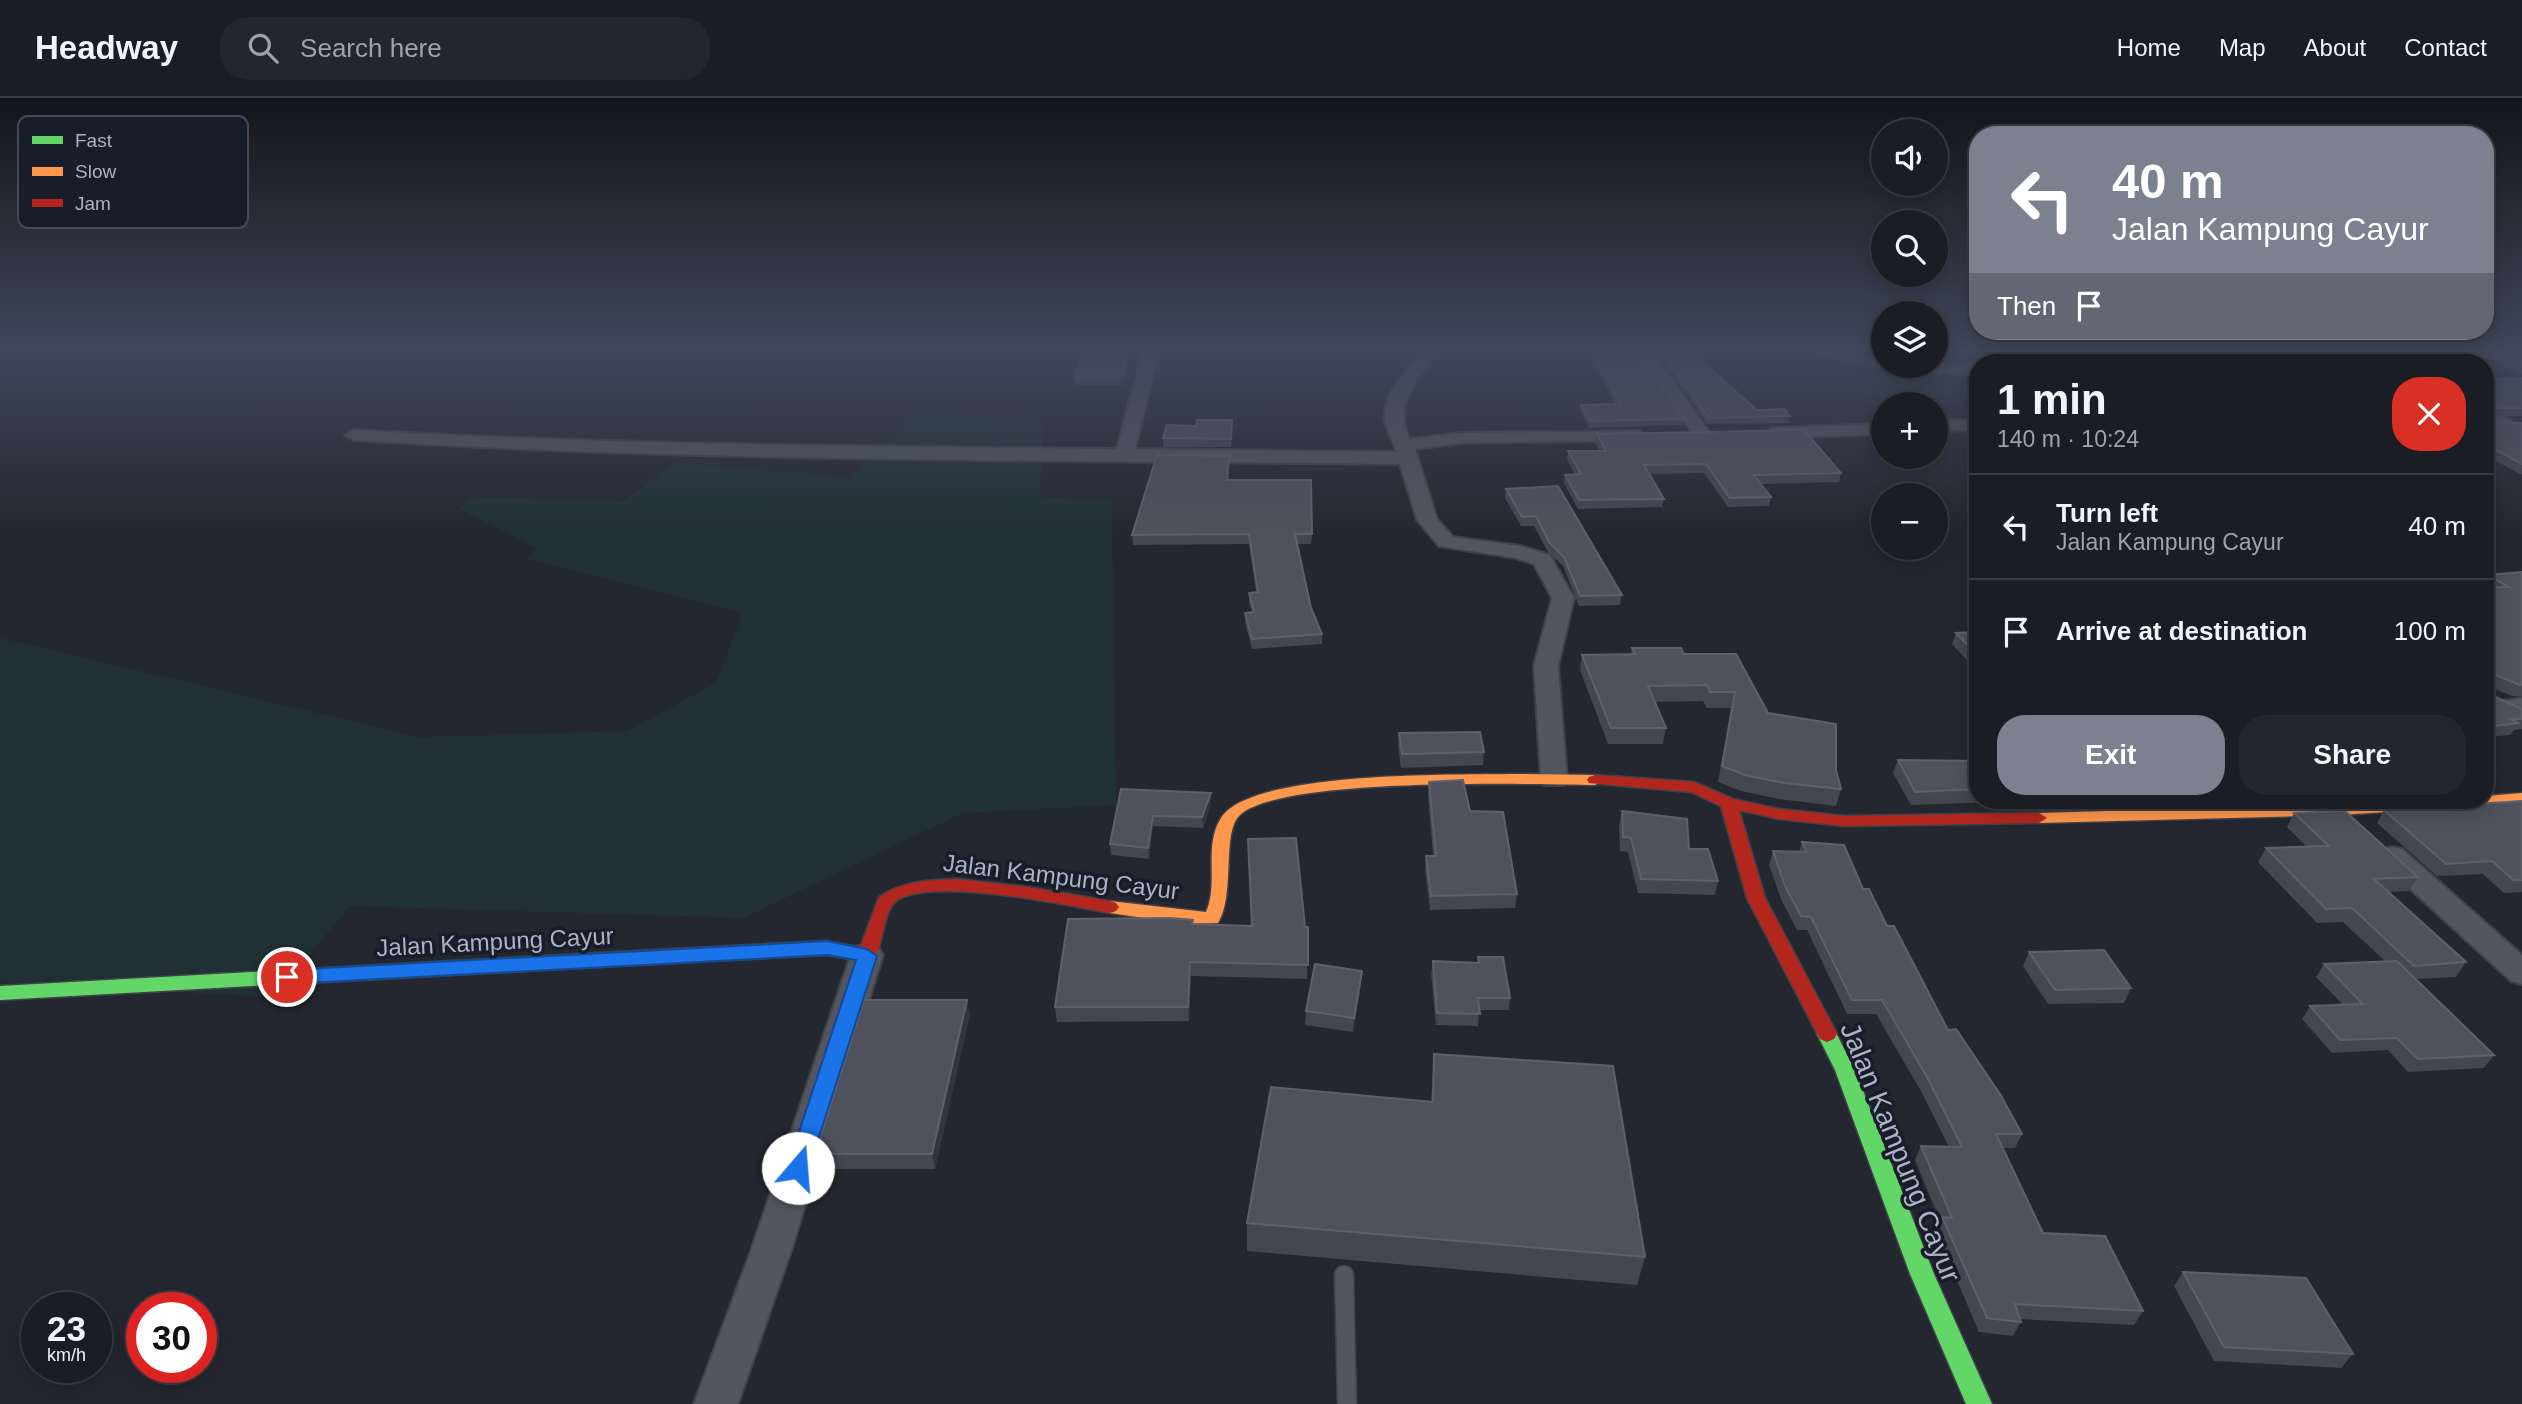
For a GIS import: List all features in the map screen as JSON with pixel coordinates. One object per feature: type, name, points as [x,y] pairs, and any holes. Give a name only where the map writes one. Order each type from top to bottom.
[{"type":"street","points":[[1125,457],[1136,411]]},
{"type":"street","points":[[1392,411],[1392,426],[1405,452],[1427,520],[1446,541],[1464,546],[1520,552],[1542,560],[1550,570],[1563,598],[1546,666],[1554,779]]},
{"type":"street","points":[[1690,411],[1707,433]]},
{"type":"street","points":[[2494,417],[2513,424]]},
{"type":"street","points":[[2494,423],[2513,424]]},
{"type":"street","points":[[1948,426],[1969,425]]},
{"type":"street","points":[[1751,433],[1871,429]]},
{"type":"street","points":[[1676,434],[1707,433]]},
{"type":"street","points":[[354,435],[517,445],[1125,457],[1405,452],[1461,438],[1650,434]]},
{"type":"street","points":[[2494,697],[2517,709]]},
{"type":"street","name":"Jalan Kampung Cayur","points":[[0,993],[827,948],[867,956],[874,928],[889,895],[902,887],[923,884],[1027,893],[1212,919],[1219,908],[1225,830],[1236,809],[1259,797],[1308,789],[1378,784],[1554,779],[1696,788],[1728,803],[1779,814],[1844,821],[2224,815],[2354,809]]},
{"type":"street","name":"Jalan Kampung Cayur","points":[[2494,799],[2522,797]]},
{"type":"street","name":"Jalan Kampung Cayur","points":[[1728,803],[1756,898],[1845,1070],[1922,1274],[1979,1404]]},
{"type":"street","points":[[2342,810],[2522,973]]},
{"type":"street","points":[[716,1404],[772,1248],[867,956]]},
{"type":"lane","points":[[1344,1275],[1347,1404]]},
{"type":"shaded area","points":[[919,413],[1043,422],[1040,497],[1112,501],[1116,805],[963,813],[743,918],[350,906],[274,997],[0,983],[0,638],[419,737],[627,731],[716,683],[742,613],[526,559],[536,548],[459,509],[471,497],[624,501],[674,463],[849,477]]},
{"type":"building","points":[[1584,411],[1679,411],[1684,419],[1590,421]]},
{"type":"building","points":[[1704,411],[1786,411],[1790,416],[1709,418]]},
{"type":"building","points":[[1197,420],[1232,420],[1231,439],[1163,438],[1167,425],[1196,426]]},
{"type":"building","points":[[2494,422],[2522,423],[2522,464],[2494,449]]},
{"type":"building","points":[[1804,430],[1841,473],[1754,475],[1771,497],[1730,498],[1706,464],[1644,465],[1664,499],[1579,500],[1565,475],[1581,474],[1568,451],[1606,451],[1597,434]]},
{"type":"building","points":[[1157,455],[1229,456],[1227,480],[1311,480],[1312,534],[1295,534],[1311,608],[1322,634],[1252,639],[1245,613],[1254,612],[1249,593],[1258,592],[1249,534],[1132,535]]},
{"type":"building","points":[[1558,486],[1622,595],[1580,596],[1564,557],[1549,542],[1536,516],[1522,517],[1506,489]]},
{"type":"building","points":[[2522,572],[2522,685],[2494,674],[2494,588],[2509,587],[2494,579],[2494,574]]},
{"type":"building","points":[[1969,632],[1969,647],[1956,633]]},
{"type":"building","points":[[1632,648],[1681,648],[1684,654],[1736,654],[1768,713],[1836,724],[1836,770],[1841,789],[1784,783],[1745,775],[1722,766],[1735,692],[1710,692],[1707,685],[1648,686],[1666,728],[1611,728],[1582,655],[1635,654]]},
{"type":"building","points":[[2494,696],[2522,709],[2522,719],[2511,719],[2518,723],[2494,726]]},
{"type":"building","points":[[1480,732],[1484,752],[1402,754],[1399,733]]},
{"type":"building","points":[[1898,760],[1969,761],[1969,789],[1915,792]]},
{"type":"building","points":[[1463,780],[1470,811],[1503,812],[1517,894],[1431,896],[1426,856],[1436,856],[1429,782]]},
{"type":"building","points":[[1121,789],[1211,793],[1202,817],[1153,816],[1148,848],[1110,844]]},
{"type":"building","points":[[2522,801],[2522,880],[2513,880],[2492,861],[2446,864],[2384,810],[2494,809],[2494,803]]},
{"type":"building","points":[[1622,811],[1687,819],[1689,849],[1708,849],[1718,881],[1641,879],[1631,838],[1623,837]]},
{"type":"building","points":[[2345,811],[2418,877],[2374,879],[2466,962],[2414,966],[2352,908],[2326,909],[2266,848],[2329,846],[2294,813]]},
{"type":"building","points":[[1296,838],[1305,927],[1308,927],[1308,965],[1190,962],[1188,1007],[1055,1007],[1068,919],[1170,918],[1193,920],[1192,924],[1252,926],[1248,839]]},
{"type":"building","points":[[1802,842],[1844,845],[1863,889],[1869,889],[1887,926],[1894,926],[1948,1030],[1956,1029],[2000,1094],[2022,1134],[1996,1134],[2043,1233],[2105,1236],[2143,1311],[2015,1304],[2021,1322],[1987,1318],[1942,1217],[1952,1218],[1921,1146],[1962,1147],[1927,1077],[1882,1000],[1852,1000],[1811,917],[1801,916],[1785,886],[1773,851],[1807,852]]},
{"type":"building","points":[[2104,950],[2131,988],[2055,990],[2029,952]]},
{"type":"building","points":[[1478,957],[1503,957],[1510,998],[1478,998],[1480,1014],[1437,1013],[1433,961],[1479,963]]},
{"type":"building","points":[[2397,961],[2494,1055],[2418,1059],[2397,1038],[2340,1040],[2310,1006],[2363,1004],[2324,964]]},
{"type":"building","points":[[1315,964],[1362,971],[1354,1018],[1306,1011]]},
{"type":"building","points":[[864,1000],[967,1000],[932,1154],[815,1154]]},
{"type":"building","points":[[1434,1054],[1613,1066],[1645,1257],[1247,1223],[1271,1087],[1433,1102]]},
{"type":"building","points":[[2183,1272],[2306,1278],[2353,1354],[2224,1347]]},
{"type":"traffic: fast","points":[[0,993],[598,960]]},
{"type":"traffic: fast","points":[[1827,1034],[1845,1070],[1922,1274],[1979,1404]]},
{"type":"traffic: slow","points":[[1110,907],[1184,918],[1212,919],[1220,894],[1221,848],[1227,821],[1234,811],[1258,799],[1298,790],[1406,781],[1595,780]]},
{"type":"traffic: slow","points":[[2494,800],[2522,798]]},
{"type":"traffic: slow","points":[[2039,818],[2358,809]]},
{"type":"traffic: slow","points":[[598,960],[826,948],[863,954]]},
{"type":"traffic: jam","points":[[1595,780],[1694,787],[1728,803]]},
{"type":"traffic: jam","points":[[1827,1034],[1756,898],[1728,803],[1779,814],[1844,821],[2039,818]]},
{"type":"traffic: jam","points":[[863,954],[867,955],[885,901],[901,891],[926,886],[992,888],[1110,907]]},
{"type":"route","points":[[287,977],[827,948],[867,956],[798,1168]]}]
